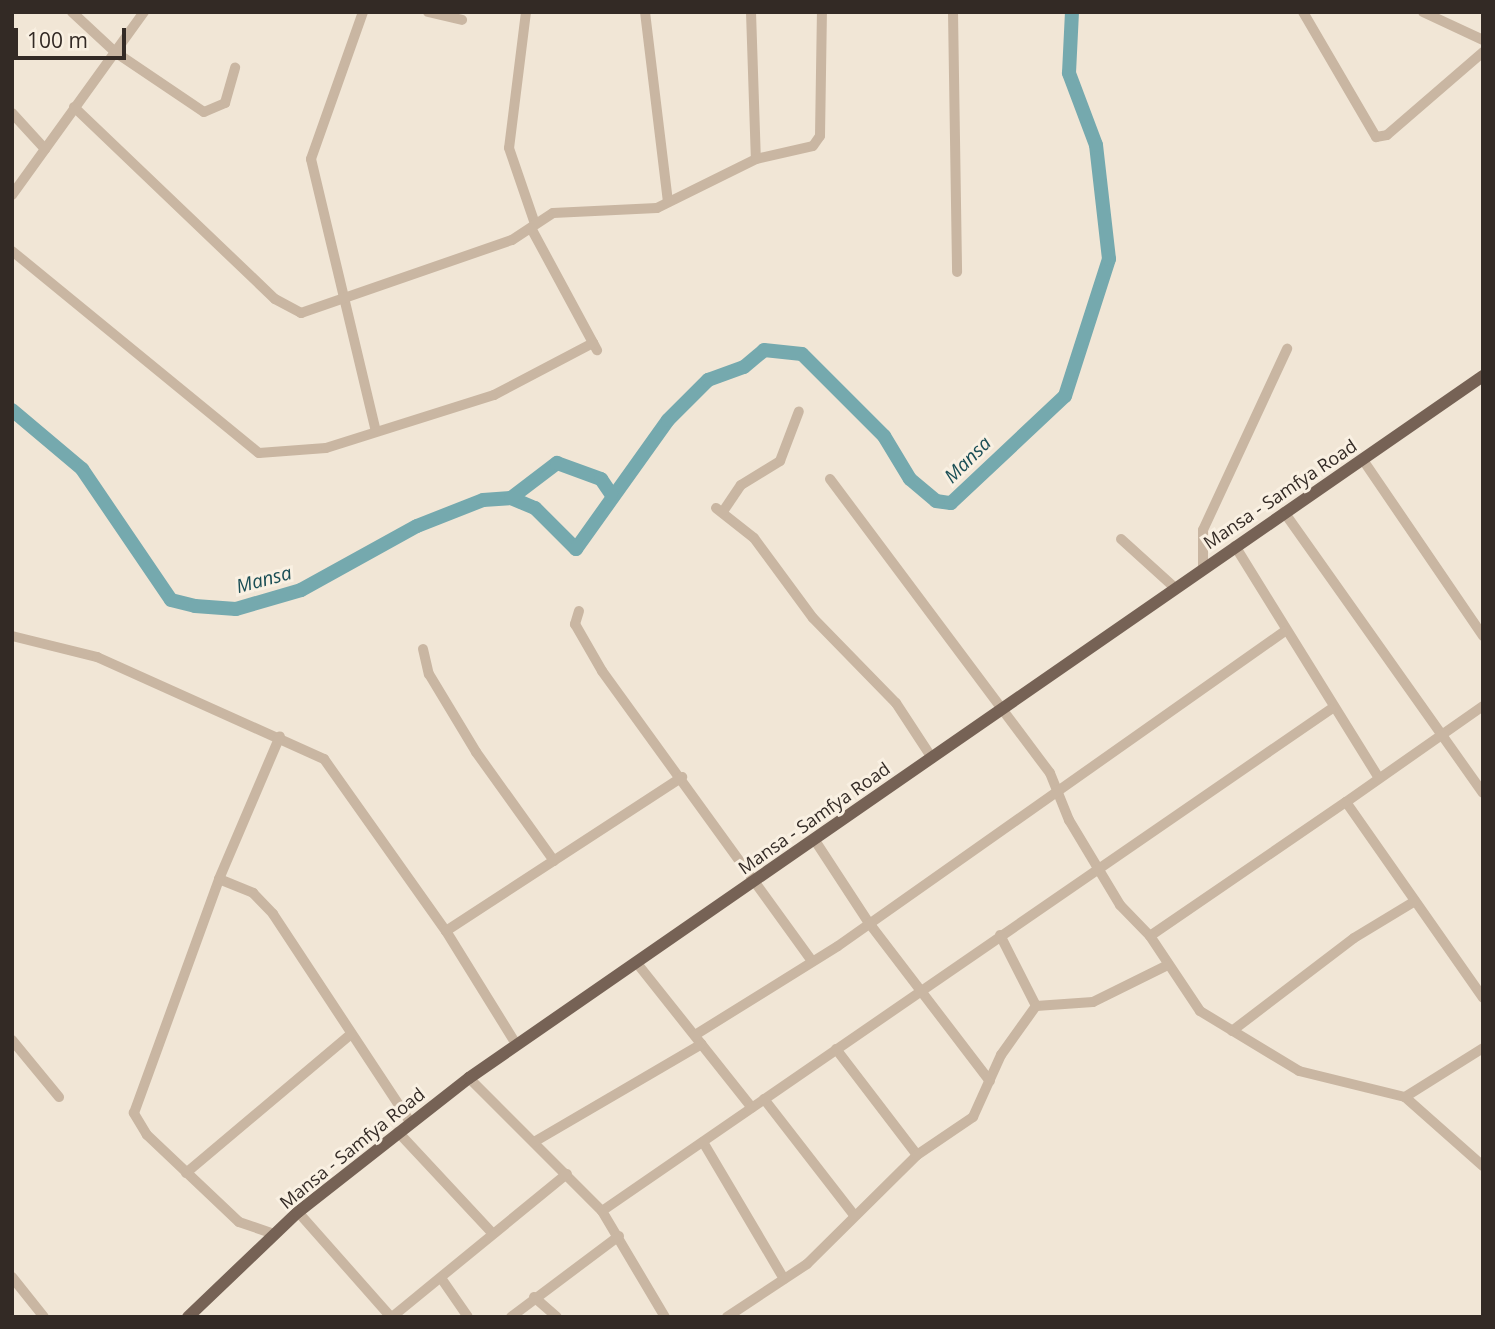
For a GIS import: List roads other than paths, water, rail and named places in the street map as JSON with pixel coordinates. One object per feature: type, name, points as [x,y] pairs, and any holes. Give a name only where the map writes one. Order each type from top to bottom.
[{"type":"main road","name":"Mansa - Samfya Road","points":[[188,1317],[298,1212],[469,1078],[1483,376]]},
{"type":"street","points":[[72,12],[115,52],[204,112],[225,103],[234,67]]},
{"type":"street","points":[[12,195],[144,12]]},
{"type":"street","points":[[363,12],[311,159],[350,301],[375,428]]},
{"type":"street","points":[[428,12],[462,20]]},
{"type":"street","points":[[12,251],[146,355],[243,446],[275,454],[326,448],[375,428],[494,395],[595,347],[533,226],[509,148],[526,12]]},
{"type":"street","points":[[645,12],[668,201]]},
{"type":"street","points":[[751,12],[756,159]]},
{"type":"street","points":[[74,107],[286,309],[301,313],[350,301],[533,226],[561,211],[646,210],[756,159],[813,146],[820,136],[822,12]]},
{"type":"street","points":[[953,12],[957,272]]},
{"type":"street","points":[[1303,12],[1376,137],[1387,135],[1483,52]]},
{"type":"street","points":[[1423,12],[1483,40]]},
{"type":"street","points":[[12,113],[44,149]]},
{"type":"street","points":[[1203,568],[1203,530],[1287,349]]},
{"type":"street","points":[[799,411],[780,461],[741,485],[720,509],[896,703],[932,758]]},
{"type":"street","points":[[1363,460],[1483,636]]},
{"type":"street","points":[[830,479],[1002,708],[1059,790],[1069,820],[1120,905],[1150,936],[1200,1011],[1311,1076],[1405,1097],[1483,1166]]},
{"type":"street","points":[[1284,512],[1483,793]]},
{"type":"street","points":[[1121,539],[1175,588]]},
{"type":"street","points":[[1235,546],[1331,709],[1378,777]]},
{"type":"street","points":[[579,611],[575,624],[585,645],[812,961]]},
{"type":"street","points":[[695,1035],[869,923],[1285,631]]},
{"type":"street","points":[[12,636],[97,657],[304,746],[335,772],[446,931],[516,1044]]},
{"type":"street","points":[[424,649],[429,674],[470,742],[554,861]]},
{"type":"street","points":[[1150,936],[1483,706]]},
{"type":"street","points":[[602,1211],[918,989],[1331,709]]},
{"type":"street","points":[[274,1234],[239,1222],[147,1135],[134,1108],[219,879],[280,736]]},
{"type":"street","points":[[446,931],[682,777]]},
{"type":"street","points":[[1346,802],[1483,998]]},
{"type":"street","points":[[814,839],[869,923],[990,1081]]},
{"type":"street","points":[[219,879],[261,900],[410,1122]]},
{"type":"street","points":[[1231,1031],[1354,938],[1415,901]]},
{"type":"street","points":[[1000,935],[1036,1006]]},
{"type":"street","points":[[636,962],[752,1108]]},
{"type":"street","points":[[1036,1006],[1093,1002],[1168,965]]},
{"type":"street","points":[[727,1317],[821,1251],[853,1215],[917,1155],[973,1117],[990,1081],[1036,1006]]},
{"type":"street","points":[[186,1172],[351,1034]]},
{"type":"street","points":[[12,1040],[59,1097]]},
{"type":"street","points":[[534,1142],[702,1044]]},
{"type":"street","points":[[1405,1097],[1483,1048]]},
{"type":"street","points":[[836,1049],[917,1155]]},
{"type":"street","points":[[469,1078],[602,1211],[620,1236],[666,1317]]},
{"type":"street","points":[[764,1099],[853,1215]]},
{"type":"street","points":[[398,1132],[493,1234]]},
{"type":"street","points":[[703,1142],[784,1279]]},
{"type":"street","points":[[298,1212],[391,1317],[567,1174]]},
{"type":"street","points":[[511,1317],[534,1297],[620,1236]]},
{"type":"street","points":[[12,1277],[44,1317]]},
{"type":"street","points":[[441,1278],[468,1317]]},
{"type":"street","points":[[534,1297],[557,1317]]},
{"type":"waterway","name":"Mansa","points":[[12,410],[82,469],[171,600],[195,606],[236,609],[301,590],[417,526],[483,500],[511,498],[535,508],[576,549],[668,420],[708,380],[744,367],[764,350],[802,354],[884,436],[910,479],[936,501],[951,503],[1065,396],[1109,259],[1096,145],[1069,73],[1072,12]]},
{"type":"waterway","name":"Mansa","points":[[511,498],[557,463],[601,479],[611,494]]}]
